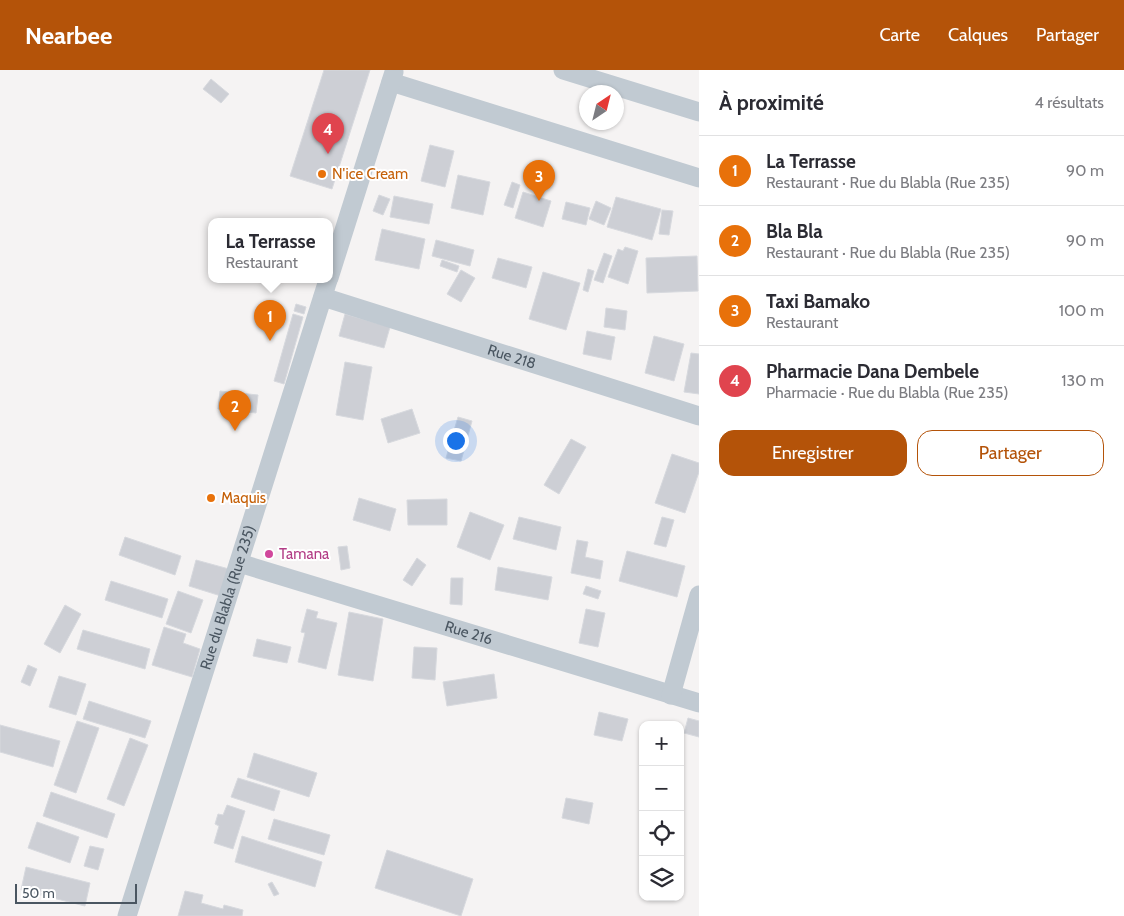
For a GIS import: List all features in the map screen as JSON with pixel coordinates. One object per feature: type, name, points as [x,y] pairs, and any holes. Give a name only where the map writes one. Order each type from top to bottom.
[{"type":"street","points":[[562,70],[699,112]]},
{"type":"street","points":[[393,76],[699,178]]},
{"type":"street","name":"Rue du Blabla (Rue 235)","points":[[333,266],[393,76]]},
{"type":"street","name":"Rue du Blabla (Rue 235)","points":[[127,916],[327,285]]},
{"type":"street","name":"Rue 218","points":[[327,285],[699,416]]},
{"type":"street","name":"Rue 216","points":[[239,563],[699,703]]},
{"type":"street","points":[[671,695],[699,595]]},
{"type":"building","points":[[324,70],[370,70],[332,189],[290,176]]},
{"type":"building","points":[[211,79],[229,94],[221,103],[203,89]]},
{"type":"building","points":[[430,145],[454,151],[445,187],[421,181]]},
{"type":"building","points":[[458,175],[490,182],[483,215],[451,208]]},
{"type":"building","points":[[512,182],[520,185],[513,208],[504,205]]},
{"type":"building","points":[[523,192],[551,201],[543,227],[515,218]]},
{"type":"building","points":[[379,195],[390,199],[383,215],[373,211]]},
{"type":"building","points":[[394,196],[433,204],[429,224],[390,217]]},
{"type":"building","points":[[616,197],[661,209],[652,240],[607,227]]},
{"type":"building","points":[[596,201],[611,208],[604,225],[589,219]]},
{"type":"building","points":[[566,202],[590,208],[586,225],[562,219]]},
{"type":"building","points":[[662,210],[673,211],[669,235],[659,234]]},
{"type":"building","points":[[382,229],[425,239],[419,269],[375,260]]},
{"type":"building","points":[[436,240],[474,250],[470,266],[432,256]]},
{"type":"building","points":[[625,247],[638,251],[628,284],[608,277],[618,249],[623,251]]},
{"type":"building","points":[[604,253],[612,256],[603,283],[594,280]]},
{"type":"building","points":[[697,256],[698,291],[647,293],[646,258]]},
{"type":"building","points":[[498,258],[532,267],[526,288],[492,278]]},
{"type":"building","points":[[442,260],[459,266],[457,272],[440,266]]},
{"type":"building","points":[[588,269],[594,271],[588,292],[583,290]]},
{"type":"building","points":[[461,270],[475,278],[461,302],[447,294]]},
{"type":"building","points":[[543,272],[580,283],[566,330],[529,319]]},
{"type":"building","points":[[296,304],[306,307],[304,314],[294,311]]},
{"type":"building","points":[[606,308],[627,311],[625,330],[604,327]]},
{"type":"building","points":[[293,314],[303,317],[284,384],[274,381]]},
{"type":"building","points":[[345,314],[390,327],[384,348],[339,336]]},
{"type":"building","points":[[587,331],[615,337],[611,360],[583,354]]},
{"type":"building","points":[[654,336],[684,344],[674,381],[645,373]]},
{"type":"building","points":[[691,353],[699,354],[699,394],[684,392]]},
{"type":"building","points":[[345,362],[372,367],[363,420],[336,415]]},
{"type":"building","points":[[220,391],[258,395],[256,413],[218,409]]},
{"type":"building","points":[[412,409],[420,433],[388,443],[381,419]]},
{"type":"building","points":[[458,417],[472,421],[461,461],[446,458]]},
{"type":"building","points":[[571,439],[586,447],[559,494],[544,485]]},
{"type":"building","points":[[672,454],[699,463],[699,472],[685,513],[655,503]]},
{"type":"building","points":[[359,498],[396,509],[390,531],[353,520]]},
{"type":"building","points":[[447,499],[447,525],[408,525],[407,500]]},
{"type":"building","points":[[470,512],[504,525],[490,560],[457,547]]},
{"type":"building","points":[[519,517],[561,527],[556,550],[513,539]]},
{"type":"building","points":[[662,517],[674,520],[666,547],[654,544]]},
{"type":"building","points":[[125,537],[181,556],[175,575],[119,555]]},
{"type":"building","points":[[577,540],[588,542],[585,557],[603,561],[600,579],[571,573]]},
{"type":"building","points":[[347,546],[350,568],[341,570],[338,547]]},
{"type":"building","points":[[627,551],[685,566],[677,597],[619,581]]},
{"type":"building","points":[[417,558],[426,565],[412,586],[403,580]]},
{"type":"building","points":[[196,560],[229,569],[221,596],[189,586]]},
{"type":"building","points":[[498,567],[552,577],[548,600],[495,590]]},
{"type":"building","points":[[451,578],[463,578],[462,605],[450,604]]},
{"type":"building","points":[[111,581],[168,599],[162,618],[105,600]]},
{"type":"building","points":[[586,586],[601,591],[598,599],[583,594]]},
{"type":"building","points":[[178,591],[203,600],[191,633],[166,624]]},
{"type":"building","points":[[65,605],[81,614],[60,653],[44,644]]},
{"type":"building","points":[[307,609],[318,612],[316,618],[337,623],[326,669],[298,662],[305,633],[301,632]]},
{"type":"building","points":[[586,609],[605,613],[598,647],[579,643]]},
{"type":"building","points":[[349,612],[383,619],[373,681],[338,675]]},
{"type":"building","points":[[164,627],[186,634],[183,643],[200,649],[192,677],[152,665]]},
{"type":"building","points":[[83,630],[150,649],[145,669],[77,649]]},
{"type":"building","points":[[257,639],[291,647],[287,663],[253,656]]},
{"type":"building","points":[[414,647],[437,648],[435,680],[412,678]]},
{"type":"building","points":[[28,665],[37,669],[30,686],[21,682]]},
{"type":"building","points":[[494,674],[497,698],[447,706],[443,682]]},
{"type":"building","points":[[59,676],[86,684],[76,715],[49,707]]},
{"type":"building","points":[[89,701],[151,721],[145,738],[83,719]]},
{"type":"building","points":[[599,712],[628,719],[622,741],[594,735]]},
{"type":"building","points":[[688,718],[699,721],[699,737],[684,733]]},
{"type":"building","points":[[77,721],[99,728],[76,793],[54,785]]},
{"type":"building","points":[[0,725],[60,741],[53,767],[0,752]]},
{"type":"building","points":[[130,738],[148,745],[124,806],[107,799]]},
{"type":"building","points":[[254,753],[317,773],[309,797],[247,777]]},
{"type":"building","points":[[238,778],[280,791],[274,811],[231,797]]},
{"type":"building","points":[[51,792],[115,814],[107,838],[43,816]]},
{"type":"building","points":[[566,798],[593,803],[589,824],[562,818]]},
{"type":"building","points":[[227,805],[245,811],[233,849],[214,843],[219,826],[215,824],[218,814],[223,815]]},
{"type":"building","points":[[274,819],[330,835],[324,855],[268,839]]},
{"type":"building","points":[[37,822],[79,837],[70,863],[28,848]]},
{"type":"building","points":[[242,836],[322,862],[315,887],[235,862]]},
{"type":"building","points":[[90,846],[104,849],[98,870],[84,866]]},
{"type":"building","points":[[387,850],[473,879],[461,916],[375,888]]},
{"type":"building","points":[[26,867],[90,883],[85,906],[21,890]]},
{"type":"building","points":[[272,882],[279,894],[274,896],[268,884]]},
{"type":"building","points":[[185,891],[203,895],[201,903],[223,909],[224,905],[243,910],[242,916],[178,916]]},
{"type":"place","name":"Pharmacie Dana Dembele","points":[[328,154]]},
{"type":"place","name":"N'ice Cream","points":[[322,174]]},
{"type":"place","name":"Taxi Bamako","points":[[539,201]]},
{"type":"place","name":"La Terrasse","points":[[270,341]]},
{"type":"place","name":"Bla Bla","points":[[235,431]]},
{"type":"place","name":"Maquis","points":[[211,498]]},
{"type":"place","name":"Tamana","points":[[269,554]]}]
